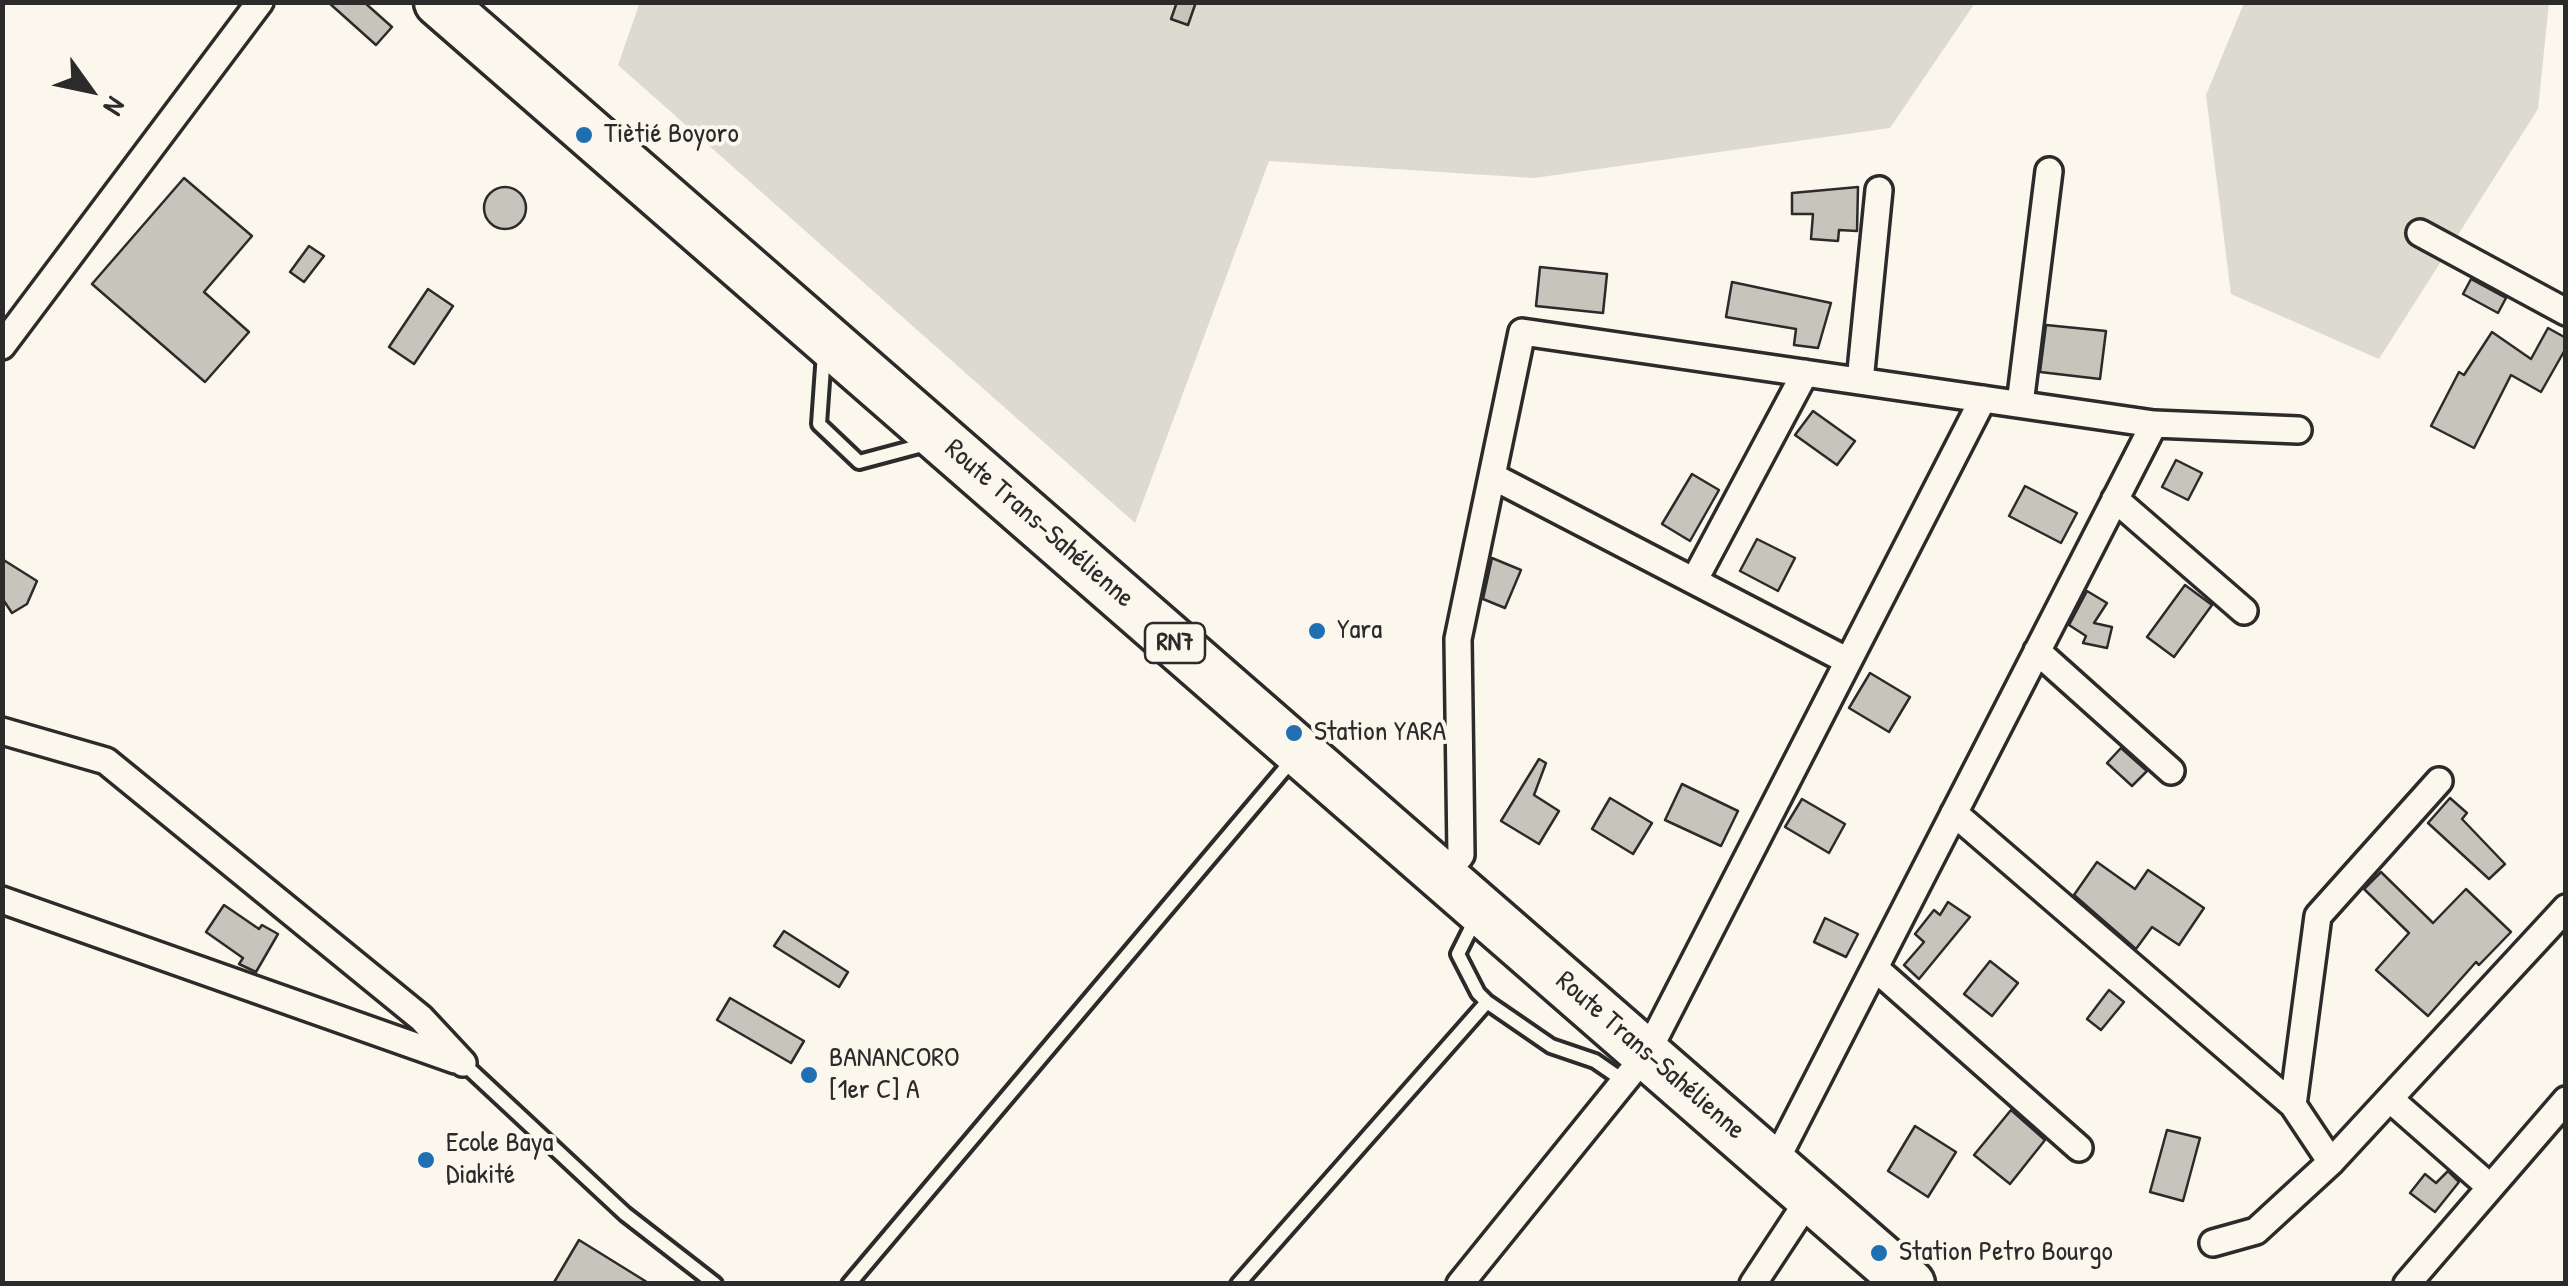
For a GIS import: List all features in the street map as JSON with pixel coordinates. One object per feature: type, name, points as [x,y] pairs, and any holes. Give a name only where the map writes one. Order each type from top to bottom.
[{"type":"highway","name":"Route Trans-Sahélienne","points":[[439,2],[1482,910],[1635,1067],[1774,1164],[1910,1284]]},
{"type":"street","points":[[2,346],[260,2]]},
{"type":"street","points":[[2020,404],[2049,171]]},
{"type":"street","points":[[1860,381],[1880,190]]},
{"type":"street","points":[[2420,233],[2566,312]]},
{"type":"street","points":[[1443,876],[1460,855],[1458,639],[1522,332],[2154,424],[2298,430]]},
{"type":"street","points":[[1694,581],[1805,373]]},
{"type":"street","points":[[1460,1284],[1635,1067],[1984,399]]},
{"type":"street","points":[[1774,1164],[2154,424]]},
{"type":"street","points":[[1492,476],[1848,661]]},
{"type":"street","points":[[2115,499],[2244,611]]},
{"type":"street","points":[[2037,651],[2172,771]]},
{"type":"street","points":[[2,732],[106,761],[421,1018],[462,1063]]},
{"type":"street","points":[[2293,1105],[2318,916],[2438,781]]},
{"type":"street","points":[[1954,813],[2293,1105],[2331,1162]]},
{"type":"street","points":[[2,900],[462,1063]]},
{"type":"street","points":[[2213,1242],[2256,1230],[2331,1162],[2566,908]]},
{"type":"street","points":[[1875,968],[2080,1148]]},
{"type":"street","points":[[2390,1100],[2490,1188]]},
{"type":"street","points":[[2406,1284],[2566,1100]]},
{"type":"street","points":[[1754,1284],[1811,1196]]},
{"type":"lane","points":[[825,338],[818,424],[859,462],[942,440]]},
{"type":"lane","points":[[848,1284],[1300,752]]},
{"type":"lane","points":[[1482,910],[1463,938],[1458,954],[1478,993],[1551,1046],[1595,1061],[1635,1067]]},
{"type":"lane","points":[[1238,1284],[1487,1002]]},
{"type":"lane","points":[[462,1063],[624,1214],[715,1284]]},
{"type":"shaded area","points":[[640,2],[1975,3],[1890,128],[1534,178],[1269,161],[1135,523],[618,65]]},
{"type":"shaded area","points":[[2244,3],[2549,3],[2538,109],[2379,359],[2231,294],[2206,95]]},
{"type":"building","points":[[328,2],[364,2],[392,27],[376,45]]},
{"type":"building","points":[[1177,2],[1196,2],[1188,25],[1171,19]]},
{"type":"building","points":[[184,178],[252,236],[204,292],[249,332],[205,382],[92,284]]},
{"type":"building","points":[[505,187],[520,193],[526,208],[520,223],[505,229],[490,223],[484,208],[490,193]]},
{"type":"building","points":[[1858,187],[1857,231],[1839,230],[1838,241],[1811,239],[1813,214],[1792,214],[1792,193]]},
{"type":"building","points":[[309,246],[324,256],[304,282],[290,272]]},
{"type":"building","points":[[1540,267],[1607,274],[1603,313],[1536,306]]},
{"type":"building","points":[[2471,279],[2506,298],[2498,313],[2463,294]]},
{"type":"building","points":[[1732,282],[1831,303],[1818,348],[1794,345],[1796,329],[1726,317]]},
{"type":"building","points":[[428,289],[453,306],[414,364],[389,347]]},
{"type":"building","points":[[2046,325],[2106,331],[2100,379],[2040,372]]},
{"type":"building","points":[[2548,328],[2566,338],[2566,348],[2541,392],[2511,375],[2474,448],[2431,426],[2459,372],[2464,375],[2492,332],[2531,359]]},
{"type":"building","points":[[1813,411],[1855,441],[1837,465],[1795,435]]},
{"type":"building","points":[[2176,460],[2202,473],[2188,500],[2162,487]]},
{"type":"building","points":[[1692,474],[1719,490],[1690,541],[1662,524]]},
{"type":"building","points":[[2025,486],[2077,513],[2061,543],[2009,516]]},
{"type":"building","points":[[1757,539],[1795,558],[1778,591],[1740,571]]},
{"type":"building","points":[[1492,558],[1521,570],[1505,608],[1483,599]]},
{"type":"building","points":[[2,559],[37,581],[27,604],[12,613],[2,598]]},
{"type":"building","points":[[2185,585],[2212,605],[2174,657],[2147,637]]},
{"type":"building","points":[[2087,591],[2107,603],[2094,623],[2112,627],[2107,648],[2083,643],[2086,636],[2069,625]]},
{"type":"building","points":[[1870,673],[1910,697],[1889,732],[1849,708]]},
{"type":"building","points":[[2121,748],[2147,771],[2132,786],[2107,763]]},
{"type":"building","points":[[1539,759],[1546,763],[1534,795],[1559,811],[1539,844],[1501,821]]},
{"type":"building","points":[[1682,784],[1738,811],[1721,846],[1665,820]]},
{"type":"building","points":[[1610,798],[1652,823],[1633,854],[1592,829]]},
{"type":"building","points":[[2450,798],[2467,813],[2462,819],[2505,864],[2489,879],[2428,823]]},
{"type":"building","points":[[1802,799],[1845,824],[1829,853],[1785,827]]},
{"type":"building","points":[[2097,862],[2135,889],[2148,870],[2204,908],[2179,945],[2152,927],[2136,949],[2074,895]]},
{"type":"building","points":[[2381,872],[2433,923],[2466,889],[2511,932],[2479,965],[2476,962],[2428,1016],[2376,970],[2409,933],[2364,889]]},
{"type":"building","points":[[1948,902],[1970,917],[1919,979],[1904,965],[1924,942],[1915,934],[1934,910],[1940,915]]},
{"type":"building","points":[[224,905],[259,929],[262,925],[278,934],[256,972],[239,964],[243,958],[206,932]]},
{"type":"building","points":[[1825,918],[1858,934],[1846,957],[1814,942]]},
{"type":"building","points":[[784,931],[848,972],[839,987],[774,946]]},
{"type":"building","points":[[1990,961],[2018,983],[1992,1016],[1964,994]]},
{"type":"building","points":[[2109,990],[2124,1002],[2101,1030],[2087,1019]]},
{"type":"building","points":[[730,998],[804,1041],[791,1063],[717,1020]]},
{"type":"building","points":[[2011,1110],[2045,1140],[2010,1184],[1974,1155]]},
{"type":"building","points":[[1915,1126],[1956,1152],[1928,1197],[1888,1171]]},
{"type":"building","points":[[2167,1130],[2200,1138],[2183,1201],[2150,1192]]},
{"type":"building","points":[[2448,1171],[2459,1182],[2435,1212],[2410,1193],[2425,1174],[2436,1183]]},
{"type":"building","points":[[579,1240],[650,1284],[553,1284]]},
{"type":"place","name":"Tiètié Boyoro","points":[[584,135]]},
{"type":"place","name":"Yara","points":[[1317,631]]},
{"type":"place","name":"Station YARA","points":[[1294,733]]},
{"type":"place","name":"BANANCORO [1er C] A","points":[[809,1075]]},
{"type":"place","name":"Ecole Baya Diakité","points":[[426,1160]]},
{"type":"place","name":"Station Petro Bourgo","points":[[1879,1253]]}]
